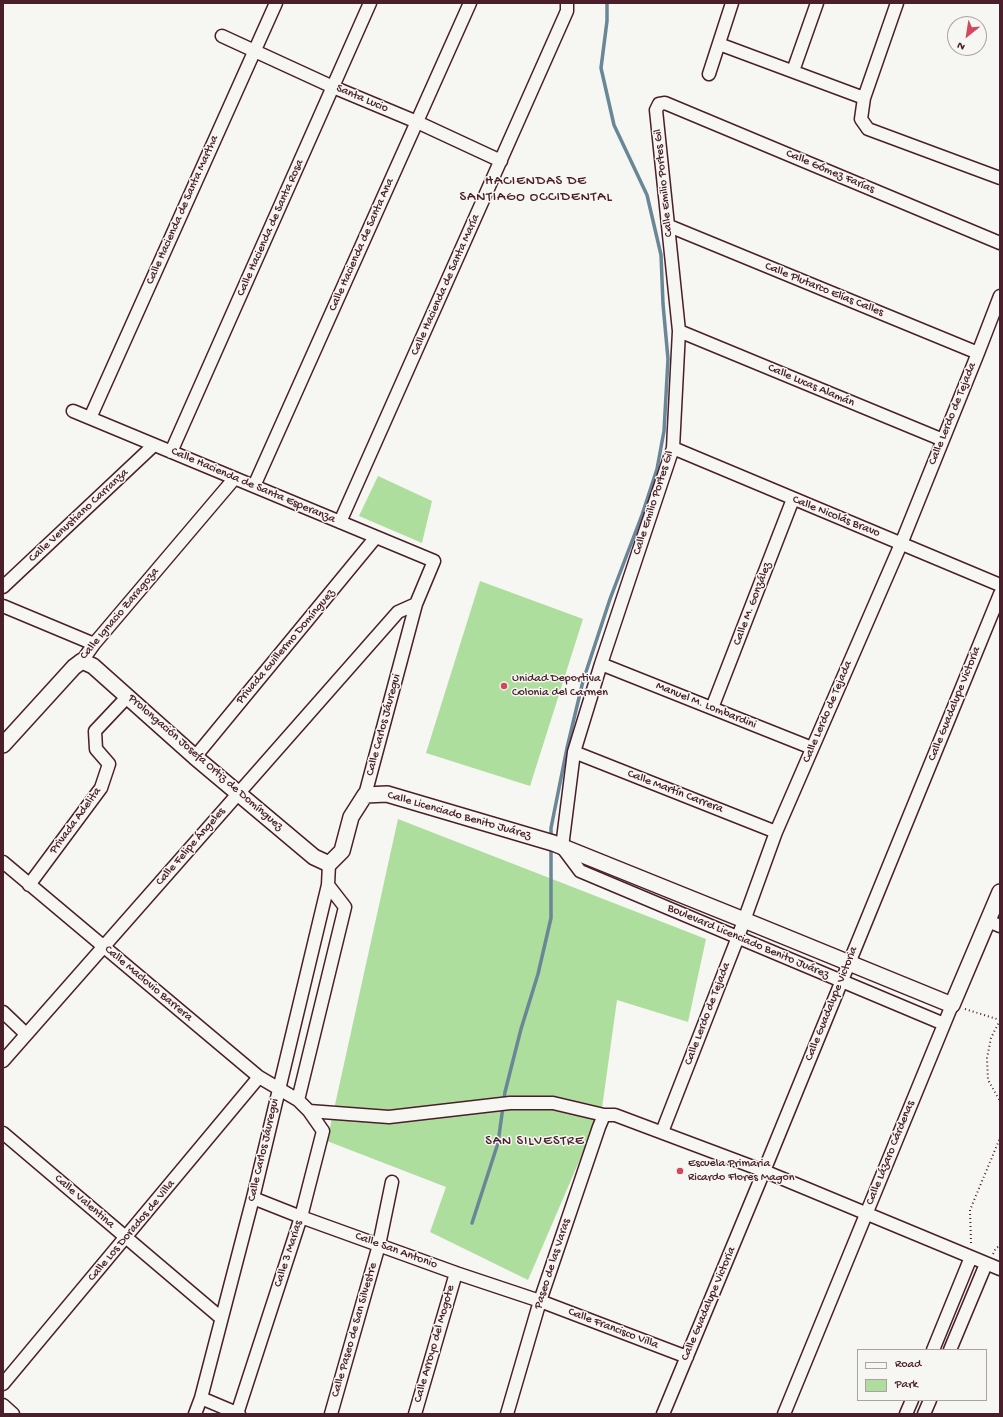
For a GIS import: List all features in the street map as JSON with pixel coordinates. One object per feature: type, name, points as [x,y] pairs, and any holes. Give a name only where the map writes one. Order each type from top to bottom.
[{"type":"street","name":"Calle Hacienda de Santa Martha","points":[[90,418],[276,3]]},
{"type":"street","name":"Calle Hacienda de Santa Rosa","points":[[171,452],[370,3]]},
{"type":"street","name":"Calle Hacienda de Santa Ana","points":[[254,486],[470,3]]},
{"type":"street","name":"Calle Hacienda de Santa María","points":[[340,522],[502,161],[567,11],[567,3]]},
{"type":"street","points":[[709,74],[732,3]]},
{"type":"street","points":[[793,71],[816,3]]},
{"type":"street","points":[[897,3],[864,98],[862,119],[868,128],[1000,178]]},
{"type":"street","name":"Santa Lucio","points":[[222,36],[502,161]]},
{"type":"street","points":[[719,44],[864,98]]},
{"type":"street","name":"Calle Gómez Farías","points":[[659,104],[665,103],[1000,243]]},
{"type":"street","name":"Calle Emilio Portes Gil","points":[[557,845],[574,752],[601,664],[673,448],[679,331],[656,110],[659,104]]},
{"type":"street","name":"Calle Plutarco Elías Calles","points":[[669,226],[978,353]]},
{"type":"street","name":"Calle Lerdo de Tejada","points":[[662,1132],[738,937],[776,832],[901,544],[1000,296]]},
{"type":"street","name":"Calle Lucas Alamán","points":[[679,331],[943,440]]},
{"type":"street","name":"Calle Hacienda de Santa Esperanza","points":[[73,411],[434,561]]},
{"type":"street","name":"Calle Venustiano Carranza","points":[[3,587],[154,445]]},
{"type":"street","name":"Calle Nicolás Bravo","points":[[673,448],[1000,585]]},
{"type":"street","name":"Calle Ignacio Zaragoza","points":[[3,745],[74,667],[82,661],[94,644],[234,479]]},
{"type":"street","name":"Calle M. González","points":[[712,708],[793,499]]},
{"type":"street","name":"Privada Guillermo Domínguez","points":[[195,757],[376,537]]},
{"type":"street","name":"Calle Carlos Jáuregui","points":[[195,1414],[201,1398],[253,1198],[278,1088],[328,885],[329,864],[342,851],[351,817],[365,795],[416,604],[434,561]]},
{"type":"street","name":"Calle Guadalupe Victoria","points":[[663,1414],[1000,594]]},
{"type":"street","name":"Calle Felipe Ángeles","points":[[3,1061],[237,793],[398,612],[416,604]]},
{"type":"street","points":[[3,606],[94,644]]},
{"type":"street","name":"Prolongación Josefa Ortiz de Domínguez","points":[[82,661],[93,666],[195,757],[314,857],[329,864]]},
{"type":"street","name":"Manuel M. Lombardini","points":[[601,664],[812,748]]},
{"type":"street","name":"Privada Adelita","points":[[29,884],[101,788],[108,764],[96,749],[95,731],[128,696]]},
{"type":"street","name":"Calle Martín Carrera","points":[[574,752],[776,832]]},
{"type":"street","name":"Calle Licenciado Benito Juárez","points":[[365,795],[387,794],[557,845]]},
{"type":"street","name":"Boulevard Licenciado Benito Juárez","points":[[557,845],[952,1005]]},
{"type":"street","name":"Boulevard Licenciado Benito Juárez","points":[[557,845],[580,871],[944,1024]]},
{"type":"street","name":"Calle Maclovio Barrera","points":[[3,862],[259,1077],[298,1100]]},
{"type":"street","name":"Calle Carlos Jáuregui","points":[[298,1100],[345,907],[328,885]]},
{"type":"street","name":"Calle Lázaro Cárdenas","points":[[784,1414],[952,1005],[994,924],[1000,892]]},
{"type":"street","points":[[3,1012],[26,1034]]},
{"type":"street","name":"Calle Los Dorados de Villa","points":[[3,1384],[259,1077]]},
{"type":"street","name":"Calle 3 Marias","points":[[238,1414],[301,1218],[323,1131],[309,1110],[298,1100]]},
{"type":"street","points":[[309,1110],[389,1117],[510,1103],[553,1103],[604,1115],[615,1115],[764,1171],[1000,1269]]},
{"type":"street","name":"Paseo de las Varas","points":[[507,1414],[540,1302],[604,1115]]},
{"type":"street","name":"Calle Valentina","points":[[3,1133],[221,1318]]},
{"type":"street","name":"Calle Paseo de San Silvestre","points":[[331,1414],[379,1245],[392,1182]]},
{"type":"street","name":"Calle San Antonio","points":[[253,1198],[301,1218],[540,1302]]},
{"type":"street","points":[[933,1349],[971,1257]]},
{"type":"street","points":[[950,1349],[986,1264]]},
{"type":"street","name":"Calle Arroyo del Mogote","points":[[415,1414],[456,1273]]},
{"type":"street","name":"Calle Francisco Villa","points":[[540,1302],[687,1357]]},
{"type":"street","points":[[201,1398],[238,1414]]},
{"type":"street","points":[[906,1414],[912,1401]]},
{"type":"street","points":[[924,1414],[930,1401]]},
{"type":"street","points":[[3,1405],[13,1414]]},
{"type":"path","points":[[952,1005],[1000,1020],[990,1038],[987,1058],[988,1080],[1000,1101]]},
{"type":"path","points":[[971,1257],[970,1210],[1000,1138]]},
{"type":"green space","points":[[378,476],[432,501],[422,543],[359,516]]},
{"type":"green space","name":"Unidad Deportiva Colonia del Carmen","points":[[480,581],[583,619],[530,786],[426,753]]},
{"type":"green space","points":[[398,819],[706,939],[688,1022],[617,1000],[602,1108],[528,1280],[430,1232],[446,1187],[327,1141]]},
{"type":"waterway","points":[[551,837],[551,828],[567,748],[583,681],[610,599],[642,515],[657,469],[664,431],[668,359],[663,304],[661,255],[647,195],[614,125],[601,68],[607,21],[607,3]]},
{"type":"waterway","points":[[472,1223],[498,1143],[505,1092],[521,1029],[538,974],[551,918],[551,846]]},
{"type":"place","name":"Unidad Deportiva Colonia del Carmen","points":[[504,686]]},
{"type":"place","name":"Escuela Primaria Ricardo Flores Magon","points":[[680,1171]]},
{"type":"district","name":"HACIENDAS DE SANTIAGO OCCIDENTAL","points":[[536,190]]},
{"type":"district","name":"SAN SILVESTRE","points":[[535,1142]]}]
